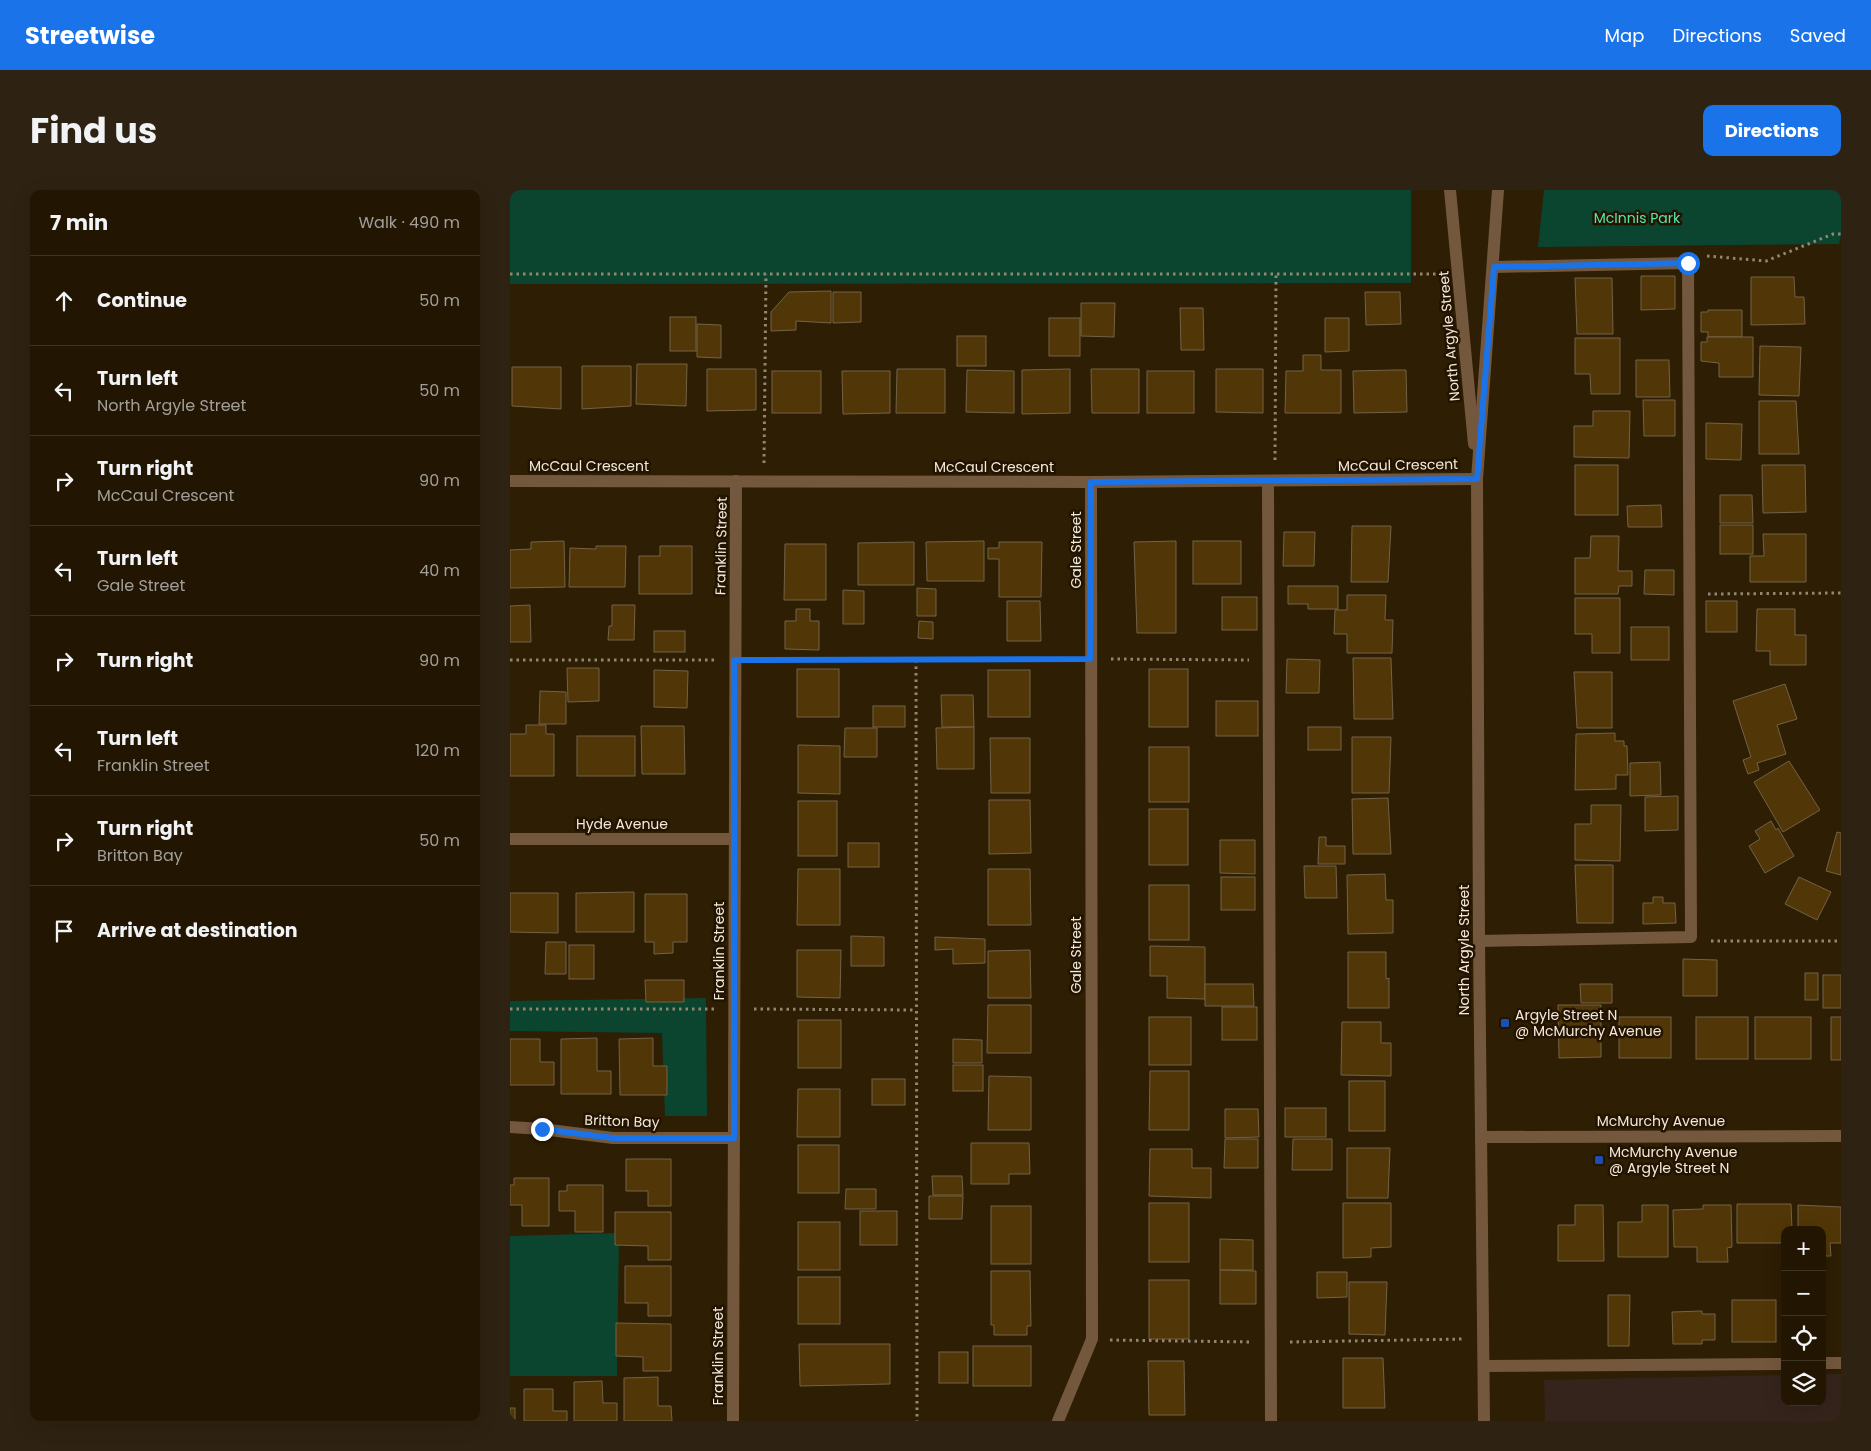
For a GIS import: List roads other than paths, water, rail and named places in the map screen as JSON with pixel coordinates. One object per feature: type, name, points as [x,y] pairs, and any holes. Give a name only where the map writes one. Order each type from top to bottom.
[{"type":"street","name":"North Argyle Street","points":[[1450,190],[1477,479]]},
{"type":"street","name":"North Argyle Street","points":[[1484,1421],[1477,479],[1494,267],[1498,190]]},
{"type":"street","points":[[1479,941],[1690,937],[1688,263],[1494,267]]},
{"type":"street","name":"McCaul Crescent","points":[[510,481],[1272,482],[1477,479]]},
{"type":"street","name":"Franklin Street","points":[[733,1421],[736,481]]},
{"type":"street","name":"Gale Street","points":[[1058,1421],[1092,1339],[1091,482]]},
{"type":"street","points":[[1272,482],[1269,660],[1272,1421]]},
{"type":"street","name":"Hyde Avenue","points":[[510,838],[734,839]]},
{"type":"street","name":"Britton Bay","points":[[510,1128],[542,1129],[613,1138],[734,1138]]},
{"type":"street","name":"McMurchy Avenue","points":[[1481,1137],[1841,1136]]},
{"type":"street","points":[[1826,1363],[1841,1363]]},
{"type":"street","points":[[1484,1366],[1781,1364]]},
{"type":"place","name":"Argyle Street N @ McMurchy Avenue","points":[[1505,1023]]},
{"type":"place","name":"McMurchy Avenue @ Argyle Street N","points":[[1599,1160]]},
{"type":"park label","name":"McInnis Park","points":[[1637,218]]}]
